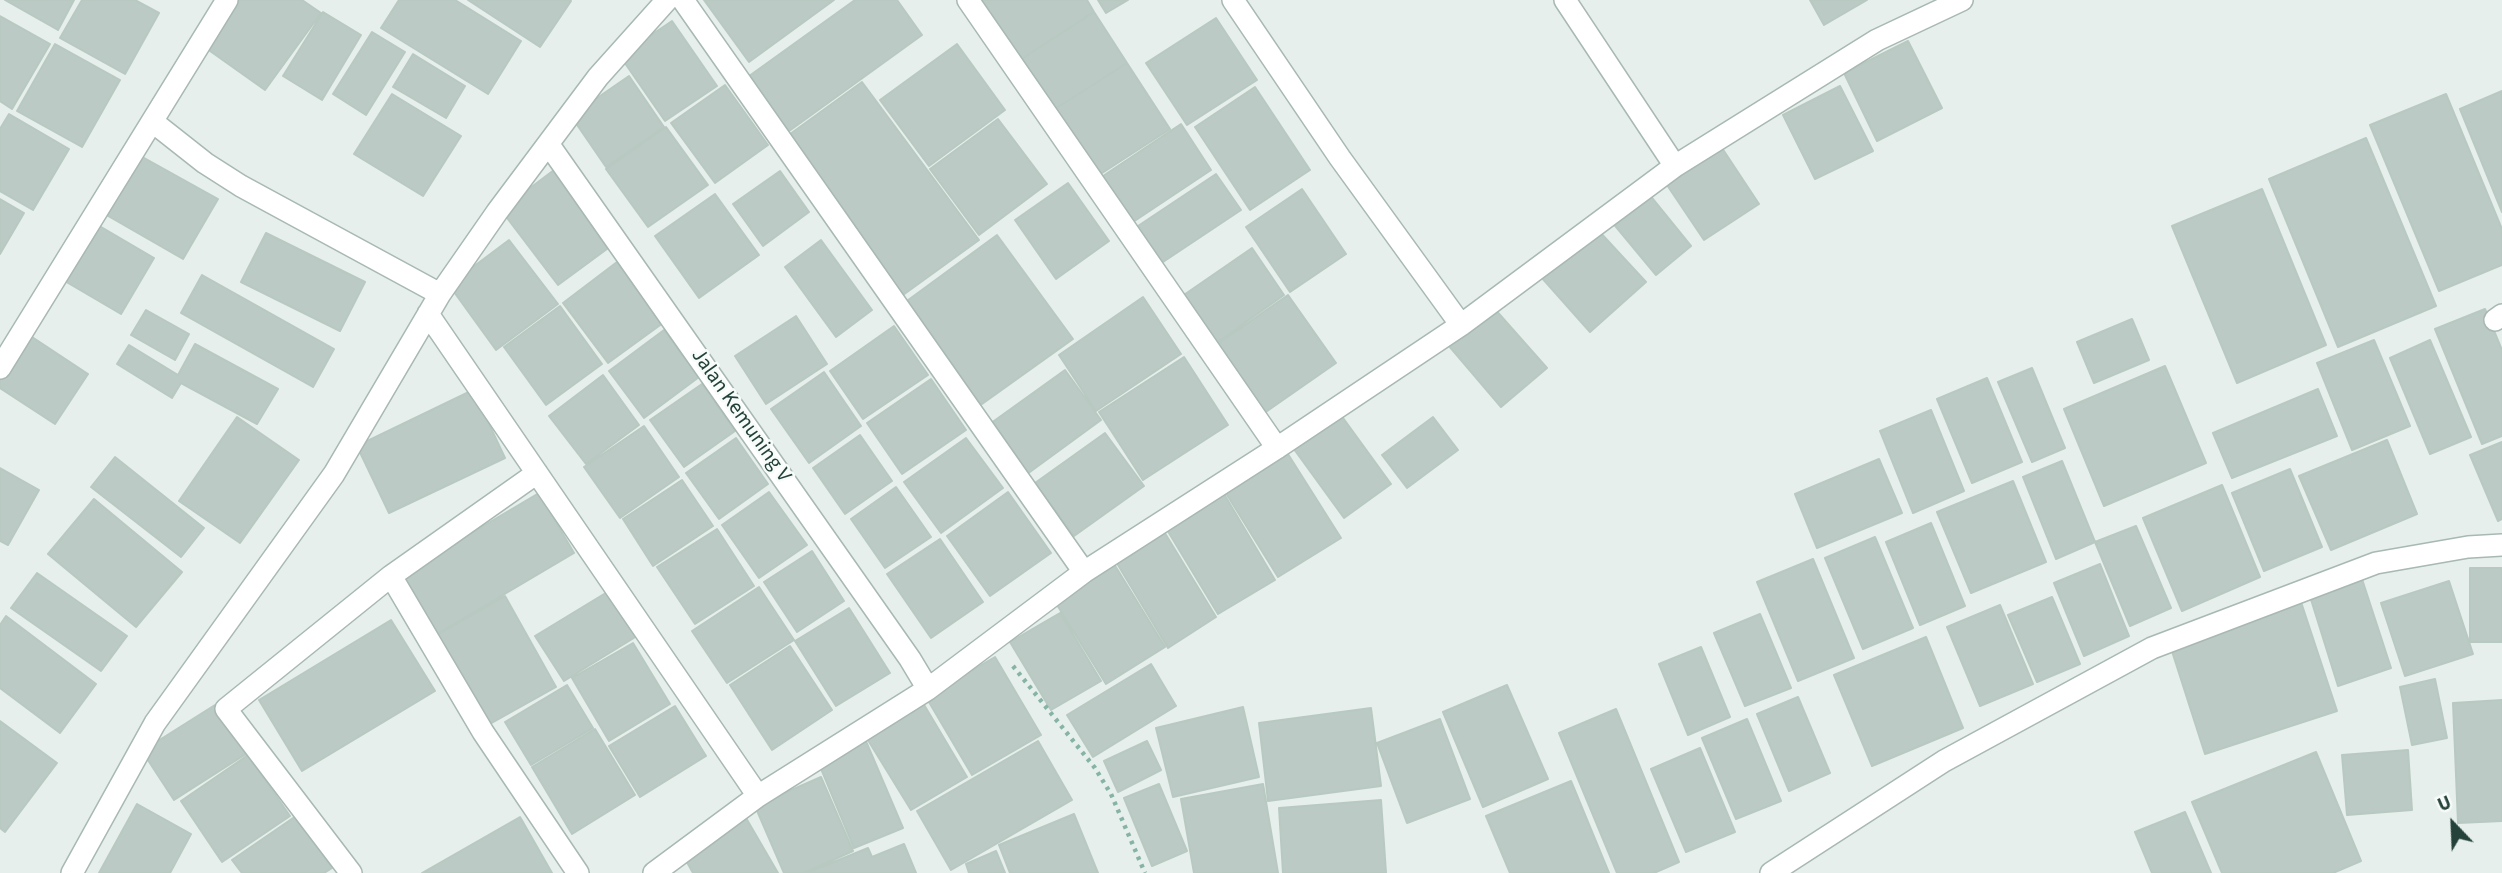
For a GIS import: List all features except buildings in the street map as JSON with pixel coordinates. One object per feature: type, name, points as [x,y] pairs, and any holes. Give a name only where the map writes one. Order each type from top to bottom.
[{"type":"street","points":[[0,368],[227,0]]},
{"type":"street","points":[[72,873],[155,723],[334,474],[440,294],[497,212],[598,77],[667,0]]},
{"type":"street","points":[[683,0],[1084,572]]},
{"type":"street","points":[[968,0],[1277,448]]},
{"type":"street","points":[[1233,0],[1340,158],[1461,325]]},
{"type":"street","points":[[1566,0],[1675,166]]},
{"type":"street","points":[[654,873],[758,796],[928,689],[1084,572],[1461,325],[1675,166],[1877,40],[1962,0]]},
{"type":"street","points":[[153,122],[205,163],[241,186],[440,294]]},
{"type":"street","name":"Jalan Kemuning V","points":[[549,145],[887,626],[928,689]]},
{"type":"street","points":[[428,314],[758,796]]},
{"type":"street","points":[[351,873],[226,709],[391,576],[537,473]]},
{"type":"street","points":[[1771,873],[1944,761],[2152,648],[2376,563],[2468,547],[2502,545]]},
{"type":"street","points":[[391,576],[483,733],[578,873]]},
{"type":"path","points":[[993,640],[1095,768],[1111,794],[1145,873]]}]
